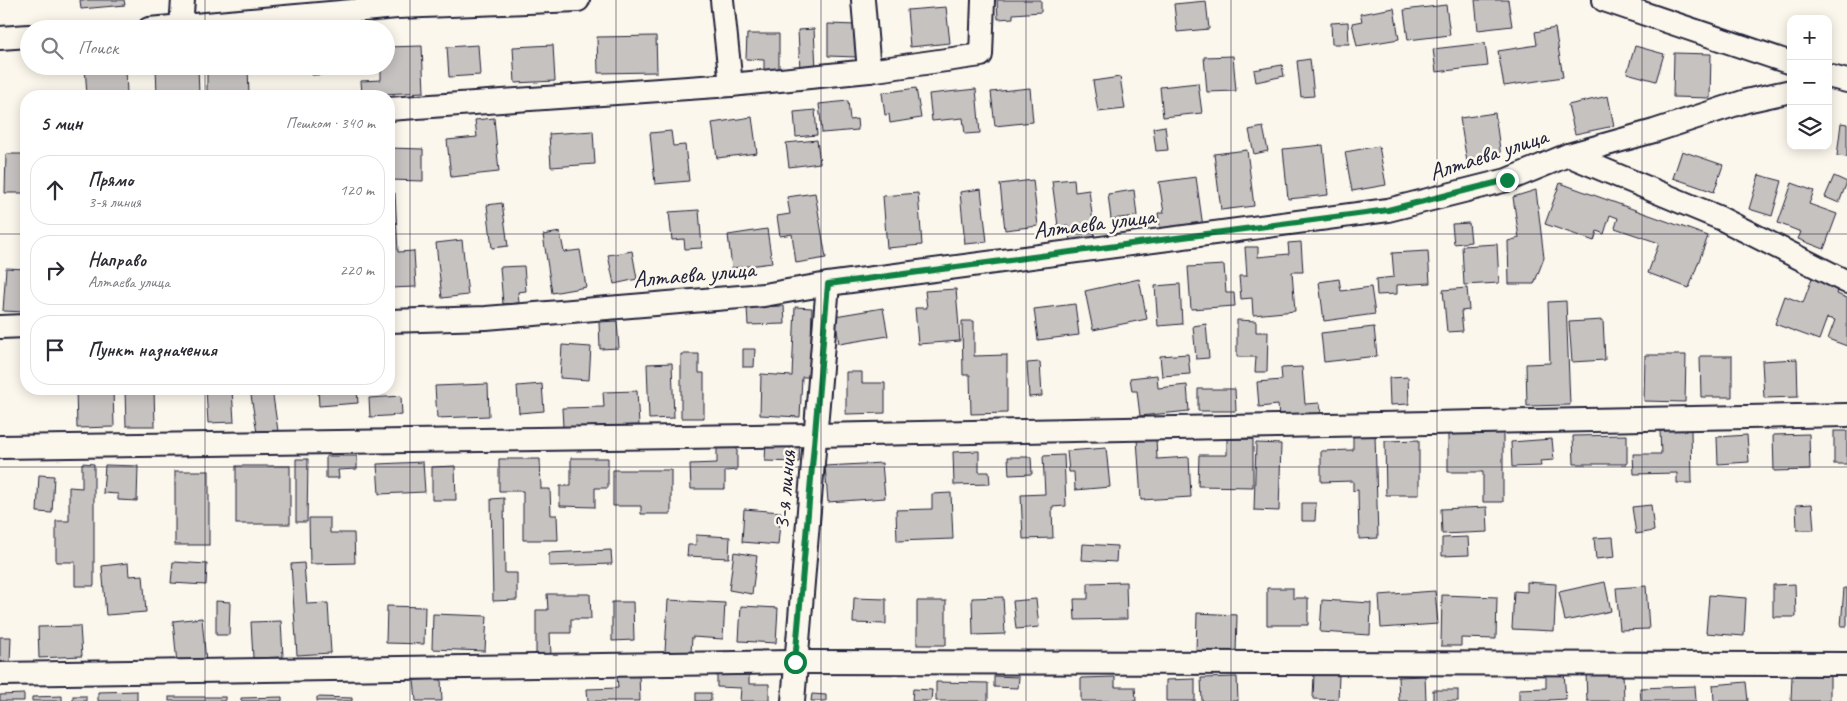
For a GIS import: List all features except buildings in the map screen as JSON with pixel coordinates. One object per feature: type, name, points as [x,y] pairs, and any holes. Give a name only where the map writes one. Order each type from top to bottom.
[{"type":"street","points":[[182,20],[183,0]]},
{"type":"street","points":[[247,20],[398,4],[578,0]]},
{"type":"street","points":[[722,0],[731,85]]},
{"type":"street","points":[[863,0],[869,71]]},
{"type":"street","points":[[395,109],[731,85],[869,71],[981,55],[983,0]]},
{"type":"street","points":[[1604,0],[1787,62]]},
{"type":"street","points":[[0,38],[20,37]]},
{"type":"street","name":"Алтаева улица","points":[[395,321],[486,318],[754,296],[828,284],[1388,210],[1507,180],[1568,155],[1654,131],[1746,101],[1787,92]]},
{"type":"street","points":[[1568,155],[1720,218],[1847,282]]},
{"type":"street","name":"3-я линия","points":[[792,701],[828,284]]},
{"type":"street","points":[[0,327],[20,326]]},
{"type":"street","points":[[0,447],[815,435],[1847,415]]},
{"type":"street","points":[[0,674],[795,662],[1847,664]]},
{"type":"route","points":[[795,662],[828,284],[1388,210],[1507,180]]}]
